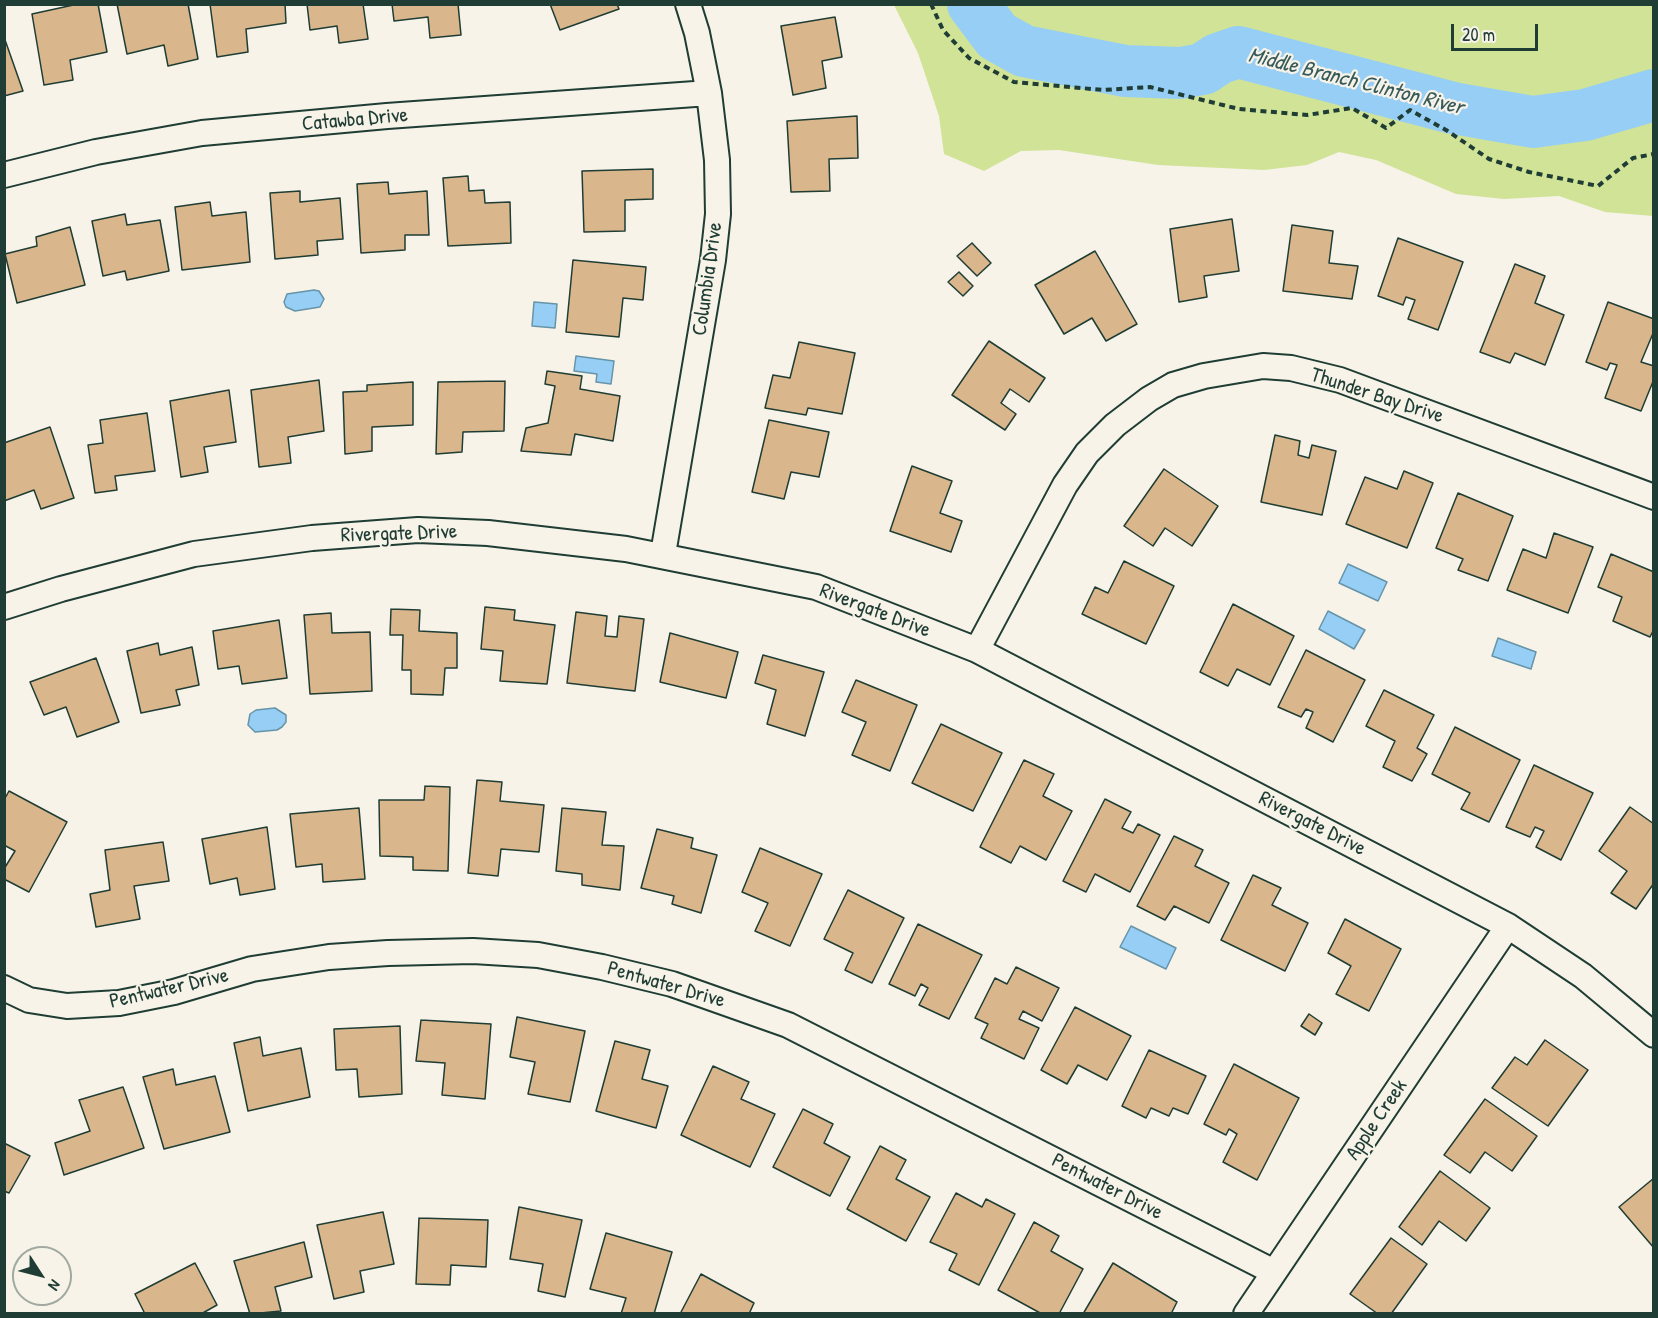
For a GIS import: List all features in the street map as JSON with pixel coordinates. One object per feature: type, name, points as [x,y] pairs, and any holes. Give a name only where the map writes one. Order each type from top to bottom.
[{"type":"street","name":"Columbia Drive","points":[[663,554],[715,248],[718,214],[717,159],[709,93],[697,33],[688,4]]},
{"type":"street","name":"Catawba Drive","points":[[4,175],[96,152],[202,133],[387,116],[709,93]]},
{"type":"street","name":"Thunder Bay Drive","points":[[977,650],[1065,484],[1087,453],[1115,424],[1149,399],[1173,385],[1204,376],[1263,366],[1291,368],[1340,380],[1653,497]]},
{"type":"street","name":"Rivergate Drive","points":[[4,607],[62,588],[194,554],[312,537],[418,530],[488,533],[663,554],[816,588],[977,650],[1508,926],[1583,976],[1653,1035]]},
{"type":"street","name":"Apple Creek","points":[[1246,1314],[1508,926]]},
{"type":"street","name":"Pentwater Drive","points":[[4,988],[29,1000],[67,1006],[119,1003],[174,992],[252,969],[329,957],[388,953],[473,951],[538,955],[602,967],[672,984],[788,1025],[1274,1272]]},
{"type":"path","points":[[931,4],[943,30],[969,58],[1014,82],[1103,90],[1150,87],[1239,109],[1307,115],[1352,108],[1386,128],[1410,110],[1446,130],[1489,159],[1528,172],[1598,186],[1634,158],[1653,154]]},
{"type":"green space","points":[[894,5],[1653,5],[1653,216],[1605,212],[1559,196],[1504,199],[1456,194],[1376,160],[1339,152],[1307,165],[1264,170],[1158,165],[1059,150],[1021,151],[984,171],[944,154],[939,116],[918,53]]},
{"type":"water","points":[[319,291],[324,299],[320,307],[295,311],[286,307],[284,302],[287,294]]},
{"type":"water","points":[[534,302],[557,304],[555,328],[532,326]]},
{"type":"water","points":[[576,356],[614,361],[611,384],[596,382],[597,374],[574,371]]},
{"type":"water","points":[[1348,564],[1387,582],[1378,601],[1339,583]]},
{"type":"water","points":[[1328,611],[1365,630],[1354,649],[1319,629]]},
{"type":"water","points":[[1498,638],[1536,652],[1531,669],[1492,656]]},
{"type":"water","points":[[275,708],[286,715],[286,722],[282,727],[277,730],[255,732],[248,725],[250,714],[256,710]]},
{"type":"water","points":[[1131,926],[1176,948],[1166,969],[1120,947]]},
{"type":"building","points":[[78,4],[98,4],[107,52],[70,60],[73,80],[44,85],[32,14]]},
{"type":"building","points":[[117,4],[188,4],[198,59],[168,66],[164,45],[127,54]]},
{"type":"building","points":[[210,4],[285,4],[286,23],[246,29],[248,52],[217,57]]},
{"type":"building","points":[[307,4],[363,4],[368,39],[339,43],[337,26],[310,30]]},
{"type":"building","points":[[392,4],[458,4],[461,35],[430,38],[428,17],[394,21]]},
{"type":"building","points":[[550,4],[617,4],[619,9],[560,30]]},
{"type":"building","points":[[835,17],[842,57],[822,61],[826,88],[793,95],[781,26]]},
{"type":"building","points":[[4,37],[23,91],[4,96]]},
{"type":"building","points":[[857,116],[858,158],[829,159],[830,191],[791,192],[787,121]]},
{"type":"building","points":[[653,169],[653,199],[625,200],[625,231],[584,232],[582,171]]},
{"type":"building","points":[[468,176],[469,191],[484,190],[485,203],[510,202],[511,243],[448,246],[443,178]]},
{"type":"building","points":[[388,182],[389,194],[427,191],[429,235],[405,235],[405,250],[361,253],[357,184]]},
{"type":"building","points":[[300,191],[300,202],[340,198],[343,239],[317,241],[318,255],[275,259],[270,193]]},
{"type":"building","points":[[210,202],[212,216],[246,212],[250,262],[182,270],[175,207]]},
{"type":"building","points":[[125,214],[127,225],[160,220],[169,271],[127,280],[125,271],[103,276],[92,221]]},
{"type":"building","points":[[1232,219],[1239,271],[1204,276],[1207,297],[1179,302],[1170,229]]},
{"type":"building","points":[[1292,225],[1333,231],[1329,263],[1358,266],[1352,299],[1283,291]]},
{"type":"building","points":[[70,227],[85,285],[17,303],[5,254],[37,246],[36,237]]},
{"type":"building","points":[[1398,238],[1463,262],[1438,330],[1408,319],[1415,300],[1406,297],[1403,305],[1378,296]]},
{"type":"building","points":[[972,243],[991,263],[977,276],[957,256]]},
{"type":"building","points":[[1095,251],[1137,324],[1106,341],[1092,318],[1064,334],[1035,285]]},
{"type":"building","points":[[573,260],[646,267],[643,300],[623,298],[619,337],[566,332]]},
{"type":"building","points":[[1515,264],[1545,276],[1535,303],[1564,315],[1545,365],[1515,353],[1510,363],[1480,352]]},
{"type":"building","points":[[959,272],[973,286],[963,296],[948,282]]},
{"type":"building","points":[[1608,302],[1654,319],[1654,331],[1641,362],[1654,366],[1654,379],[1641,411],[1605,398],[1617,365],[1610,363],[1607,370],[1586,362]]},
{"type":"building","points":[[989,341],[1045,378],[1029,402],[1010,389],[1001,403],[1016,414],[1005,430],[952,395]]},
{"type":"building","points":[[799,342],[855,353],[842,414],[808,408],[806,415],[765,408],[773,375],[790,378]]},
{"type":"building","points":[[547,371],[582,376],[580,389],[620,396],[613,441],[575,434],[571,455],[521,451],[526,428],[548,423],[555,386],[545,384]]},
{"type":"building","points":[[319,380],[324,431],[288,437],[291,463],[259,467],[251,390]]},
{"type":"building","points":[[505,381],[504,431],[463,432],[462,452],[436,454],[438,382]]},
{"type":"building","points":[[413,382],[413,425],[372,427],[372,451],[345,454],[343,392],[367,391],[367,385]]},
{"type":"building","points":[[229,390],[236,442],[204,447],[208,472],[181,477],[170,401]]},
{"type":"building","points":[[147,413],[155,471],[115,476],[117,490],[95,493],[88,445],[103,443],[100,420]]},
{"type":"building","points":[[769,420],[829,432],[819,477],[791,472],[784,499],[752,492]]},
{"type":"building","points":[[50,427],[74,498],[41,509],[34,490],[4,501],[4,443]]},
{"type":"building","points":[[1275,435],[1300,441],[1298,455],[1309,458],[1312,445],[1336,451],[1322,515],[1261,502]]},
{"type":"building","points":[[912,466],[952,481],[940,513],[962,521],[951,552],[890,531]]},
{"type":"building","points":[[1164,469],[1218,506],[1192,546],[1165,528],[1153,546],[1124,526]]},
{"type":"building","points":[[1404,471],[1433,483],[1407,548],[1346,524],[1365,477],[1397,489]]},
{"type":"building","points":[[1458,493],[1513,516],[1488,581],[1458,570],[1463,559],[1436,548]]},
{"type":"building","points":[[1554,533],[1593,547],[1568,613],[1507,590],[1523,549],[1546,558]]},
{"type":"building","points":[[1611,554],[1654,572],[1654,629],[1650,637],[1613,621],[1622,597],[1598,587]]},
{"type":"building","points":[[1124,561],[1174,586],[1146,644],[1082,614],[1095,587],[1108,593]]},
{"type":"building","points":[[1233,604],[1294,636],[1270,685],[1237,669],[1228,686],[1200,672]]},
{"type":"building","points":[[485,607],[515,610],[514,620],[555,625],[547,684],[500,681],[503,651],[481,649]]},
{"type":"building","points":[[391,609],[420,610],[419,631],[457,633],[457,668],[445,668],[443,695],[411,694],[411,670],[402,670],[403,635],[390,635]]},
{"type":"building","points":[[576,612],[607,616],[605,636],[617,637],[619,616],[644,619],[635,691],[567,683]]},
{"type":"building","points":[[331,613],[332,633],[370,632],[372,691],[310,694],[304,615]]},
{"type":"building","points":[[279,620],[287,678],[242,684],[239,666],[218,669],[213,631]]},
{"type":"building","points":[[670,633],[738,652],[726,698],[660,682]]},
{"type":"building","points":[[158,643],[160,655],[192,647],[199,685],[176,690],[180,705],[141,713],[127,651]]},
{"type":"building","points":[[1306,650],[1365,680],[1333,742],[1306,728],[1313,712],[1306,709],[1301,717],[1278,707]]},
{"type":"building","points":[[763,655],[824,672],[805,736],[767,724],[776,690],[755,683]]},
{"type":"building","points":[[96,658],[119,722],[77,737],[66,707],[44,715],[30,682]]},
{"type":"building","points":[[856,680],[917,705],[890,771],[852,755],[866,722],[842,712]]},
{"type":"building","points":[[1384,690],[1434,715],[1417,748],[1427,754],[1412,781],[1383,767],[1395,741],[1366,726]]},
{"type":"building","points":[[941,724],[1002,753],[973,811],[912,783]]},
{"type":"building","points":[[1455,727],[1520,760],[1489,822],[1461,809],[1470,793],[1432,774]]},
{"type":"building","points":[[1024,760],[1054,774],[1043,796],[1072,811],[1046,860],[1020,846],[1011,863],[980,847]]},
{"type":"building","points":[[1534,765],[1593,793],[1561,860],[1536,847],[1544,831],[1535,827],[1530,837],[1506,827]]},
{"type":"building","points":[[477,780],[502,782],[500,801],[544,805],[539,852],[501,849],[498,876],[468,873]]},
{"type":"building","points":[[425,786],[450,787],[448,871],[413,870],[413,857],[380,856],[379,800],[424,800]]},
{"type":"building","points":[[9,791],[67,822],[29,892],[4,879],[4,869],[15,851],[4,845],[4,800]]},
{"type":"building","points":[[1105,799],[1131,812],[1122,828],[1133,833],[1138,824],[1160,835],[1130,892],[1095,874],[1086,892],[1063,881]]},
{"type":"building","points":[[1630,807],[1654,824],[1654,883],[1636,909],[1611,893],[1627,871],[1599,851]]},
{"type":"building","points":[[359,808],[365,879],[323,882],[322,864],[296,867],[290,814]]},
{"type":"building","points":[[562,808],[606,812],[602,845],[624,846],[620,890],[582,885],[582,874],[556,871]]},
{"type":"building","points":[[267,827],[275,889],[240,895],[237,878],[210,884],[202,839]]},
{"type":"building","points":[[657,829],[693,838],[691,848],[717,855],[701,913],[672,904],[674,896],[641,888]]},
{"type":"building","points":[[1174,836],[1203,850],[1195,866],[1229,883],[1209,923],[1174,906],[1165,920],[1137,906]]},
{"type":"building","points":[[163,842],[169,881],[134,886],[140,919],[96,927],[90,894],[110,890],[105,850]]},
{"type":"building","points":[[760,848],[822,874],[790,946],[755,931],[768,903],[742,892]]},
{"type":"building","points":[[1253,875],[1281,888],[1272,905],[1308,923],[1285,971],[1221,940]]},
{"type":"building","points":[[848,890],[904,918],[872,983],[845,970],[853,953],[824,939]]},
{"type":"building","points":[[1345,919],[1401,949],[1369,1011],[1336,994],[1351,966],[1328,953]]},
{"type":"building","points":[[918,924],[982,955],[949,1019],[919,1005],[928,988],[921,984],[915,996],[889,984]]},
{"type":"building","points":[[1016,967],[1059,988],[1042,1021],[1023,1011],[1019,1019],[1039,1028],[1024,1059],[981,1038],[988,1024],[975,1018],[995,978],[1007,984]]},
{"type":"building","points":[[1075,1007],[1131,1036],[1107,1080],[1078,1065],[1067,1084],[1041,1070]]},
{"type":"building","points":[[1309,1014],[1322,1023],[1315,1035],[1301,1026]]},
{"type":"building","points":[[517,1017],[585,1031],[570,1102],[528,1094],[535,1062],[510,1057]]},
{"type":"building","points":[[421,1020],[491,1024],[485,1099],[442,1095],[445,1063],[416,1061]]},
{"type":"building","points":[[400,1026],[402,1094],[359,1097],[357,1069],[336,1070],[334,1029]]},
{"type":"building","points":[[260,1037],[263,1056],[301,1048],[310,1097],[248,1111],[234,1043]]},
{"type":"building","points":[[1545,1040],[1588,1070],[1548,1126],[1492,1088],[1515,1057],[1527,1065]]},
{"type":"building","points":[[615,1041],[650,1050],[642,1079],[668,1086],[656,1128],[596,1111]]},
{"type":"building","points":[[1149,1050],[1206,1076],[1188,1114],[1173,1108],[1169,1116],[1151,1108],[1146,1118],[1122,1106]]},
{"type":"building","points":[[1234,1064],[1299,1098],[1257,1180],[1223,1162],[1237,1134],[1229,1129],[1226,1135],[1204,1124]]},
{"type":"building","points":[[713,1066],[749,1082],[741,1099],[775,1114],[750,1167],[681,1135]]},
{"type":"building","points":[[173,1069],[176,1085],[215,1076],[230,1132],[164,1149],[143,1077]]},
{"type":"building","points":[[123,1087],[144,1148],[64,1175],[55,1143],[90,1131],[79,1100]]},
{"type":"building","points":[[1485,1099],[1537,1136],[1512,1171],[1485,1152],[1470,1173],[1444,1155]]},
{"type":"building","points":[[803,1109],[833,1124],[824,1143],[850,1157],[830,1196],[773,1167]]},
{"type":"building","points":[[4,1143],[30,1156],[9,1193],[4,1191]]},
{"type":"building","points":[[880,1146],[906,1160],[896,1179],[930,1197],[906,1241],[847,1209]]},
{"type":"building","points":[[1440,1171],[1490,1208],[1466,1241],[1439,1221],[1422,1245],[1399,1227]]},
{"type":"building","points":[[1654,1178],[1654,1248],[1619,1207]]},
{"type":"building","points":[[956,1193],[982,1207],[986,1199],[1015,1214],[979,1285],[949,1270],[957,1254],[930,1242]]},
{"type":"building","points":[[519,1207],[582,1220],[565,1297],[538,1291],[543,1264],[510,1259]]},
{"type":"building","points":[[383,1212],[394,1264],[360,1271],[364,1292],[334,1299],[317,1225]]},
{"type":"building","points":[[419,1218],[488,1220],[486,1267],[451,1265],[450,1285],[416,1284]]},
{"type":"building","points":[[1034,1222],[1059,1236],[1051,1251],[1083,1269],[1059,1314],[1042,1314],[998,1290]]},
{"type":"building","points":[[606,1233],[672,1252],[654,1314],[621,1314],[626,1298],[590,1289]]},
{"type":"building","points":[[1391,1238],[1427,1264],[1391,1314],[1378,1314],[1350,1294]]},
{"type":"building","points":[[304,1242],[312,1277],[275,1287],[281,1311],[250,1314],[234,1261]]},
{"type":"building","points":[[195,1263],[217,1305],[201,1314],[145,1314],[135,1294]]},
{"type":"building","points":[[1113,1263],[1177,1302],[1171,1314],[1083,1314]]},
{"type":"building","points":[[701,1274],[754,1303],[749,1314],[680,1314]]},
{"type":"waterway","name":"Middle Branch Clinton River","points":[[973,4],[997,36],[1024,51],[1125,71],[1180,73],[1203,69],[1218,59],[1238,52],[1453,108],[1533,122],[1585,115],[1654,95]]}]
